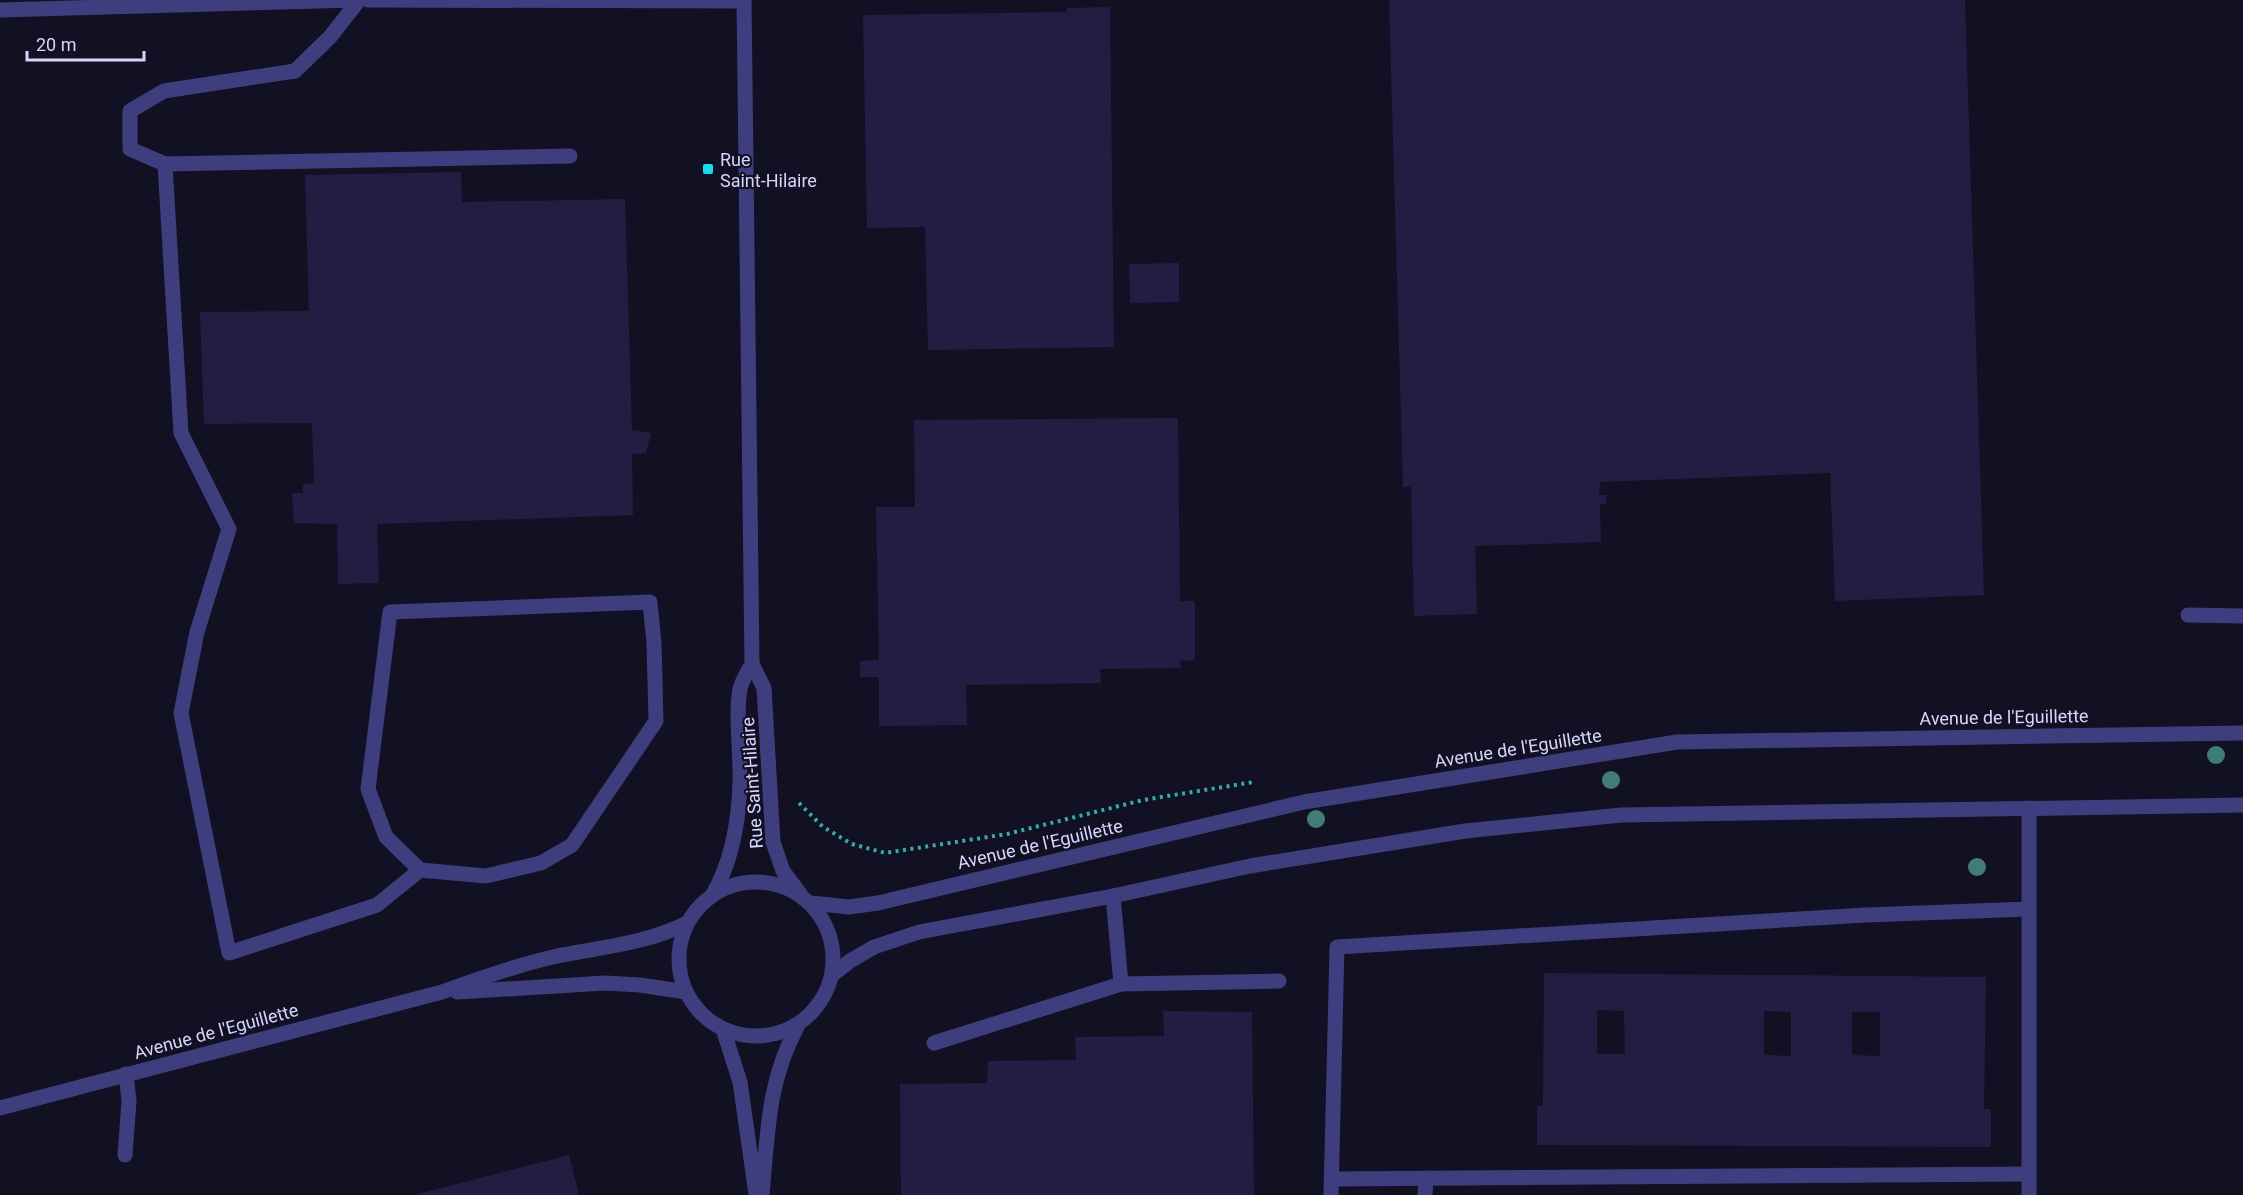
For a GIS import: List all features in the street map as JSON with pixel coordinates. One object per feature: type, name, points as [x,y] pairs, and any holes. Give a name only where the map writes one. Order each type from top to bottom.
[{"type":"street","points":[[0,10],[357,0]]},
{"type":"street","points":[[357,0],[330,37],[295,70],[164,92],[130,111],[130,149],[165,164],[570,156]]},
{"type":"street","points":[[368,0],[744,0]]},
{"type":"street","name":"Rue Saint-Hilaire","points":[[744,0],[752,664],[764,688],[773,842],[783,871],[806,899]]},
{"type":"street","points":[[165,164],[181,433],[229,529],[197,632],[181,713],[229,953],[377,905],[420,870],[486,876],[541,863],[572,845],[656,721],[654,643],[650,602],[390,612],[368,789],[386,837],[420,870]]},
{"type":"street","points":[[2188,615],[2243,616]]},
{"type":"street","name":"Rue Saint-Hilaire","points":[[712,896],[728,866],[733,837],[740,781],[738,748],[740,688],[752,664]]},
{"type":"street","name":"Avenue de l'Eguillette","points":[[806,899],[849,907],[878,903],[1304,802],[1677,742],[2243,733]]},
{"type":"street","points":[[832,975],[874,947],[900,937],[1113,896],[1250,866],[1465,831],[1610,816],[2243,805]]},
{"type":"street","points":[[2029,808],[2029,1195]]},
{"type":"street","points":[[764,882],[784,886],[806,899],[825,923],[832,940],[834,958],[826,995],[813,1012],[798,1025],[774,1035],[748,1036],[723,1029],[708,1020],[695,1007],[686,992],[678,963],[680,942],[687,923],[700,904],[719,891],[741,883],[764,882]]},
{"type":"street","points":[[1113,896],[1121,984]]},
{"type":"street","points":[[1331,1195],[1337,947],[1866,915],[2029,909]]},
{"type":"street","name":"Avenue de l'Eguillette","points":[[0,1108],[442,992],[495,972],[558,956],[652,938],[687,923]]},
{"type":"street","points":[[934,1043],[1121,984],[1279,981]]},
{"type":"street","name":"Avenue de l'Eguillette","points":[[442,992],[605,983],[640,985],[686,992]]},
{"type":"street","points":[[762,1195],[770,1104],[779,1064],[798,1025]]},
{"type":"street","points":[[723,1029],[740,1082],[756,1195]]},
{"type":"street","points":[[125,1155],[129,1101],[126,1074]]},
{"type":"street","points":[[1332,1179],[2029,1174]]},
{"type":"street","points":[[1425,1195],[1426,1178]]},
{"type":"path","points":[[794,796],[823,827],[852,844],[885,853],[1006,834],[1143,800],[1257,782]]},
{"type":"building","points":[[1389,0],[1965,0],[1984,595],[1835,601],[1830,473],[1600,482],[1599,495],[1606,495],[1606,504],[1600,504],[1601,542],[1475,546],[1477,614],[1414,616],[1411,487],[1403,487]]},
{"type":"building","points":[[1110,7],[1114,347],[928,350],[925,227],[867,228],[863,15],[1067,12],[1067,8]]},
{"type":"building","points":[[461,172],[462,202],[625,199],[632,430],[651,433],[646,453],[632,454],[633,515],[377,524],[379,583],[338,584],[337,524],[294,523],[292,493],[303,493],[303,484],[314,483],[312,423],[204,424],[200,312],[309,311],[305,175]]},
{"type":"building","points":[[1179,263],[1179,302],[1130,303],[1129,264]]},
{"type":"building","points":[[1178,418],[1180,601],[1195,601],[1195,660],[1180,661],[1181,668],[1100,669],[1101,683],[966,685],[967,725],[879,726],[879,677],[860,677],[860,661],[879,660],[876,507],[915,507],[914,420]]},
{"type":"building","points":[[1544,973],[1986,977],[1984,1109],[1991,1109],[1991,1147],[1537,1145],[1537,1106],[1543,1106]],"holes":[[[1597,1010],[1624,1011],[1625,1054],[1597,1054]],[[1764,1011],[1791,1012],[1791,1056],[1764,1055]],[[1852,1012],[1880,1012],[1880,1056],[1852,1055]]]},
{"type":"building","points":[[1163,1011],[1252,1012],[1254,1195],[901,1195],[900,1084],[987,1083],[988,1061],[1076,1060],[1075,1037],[1164,1036]]},
{"type":"building","points":[[569,1155],[579,1195],[418,1195],[418,1194]]},
{"type":"place","name":"Rue Saint-Hilaire","points":[[708,169]]}]
